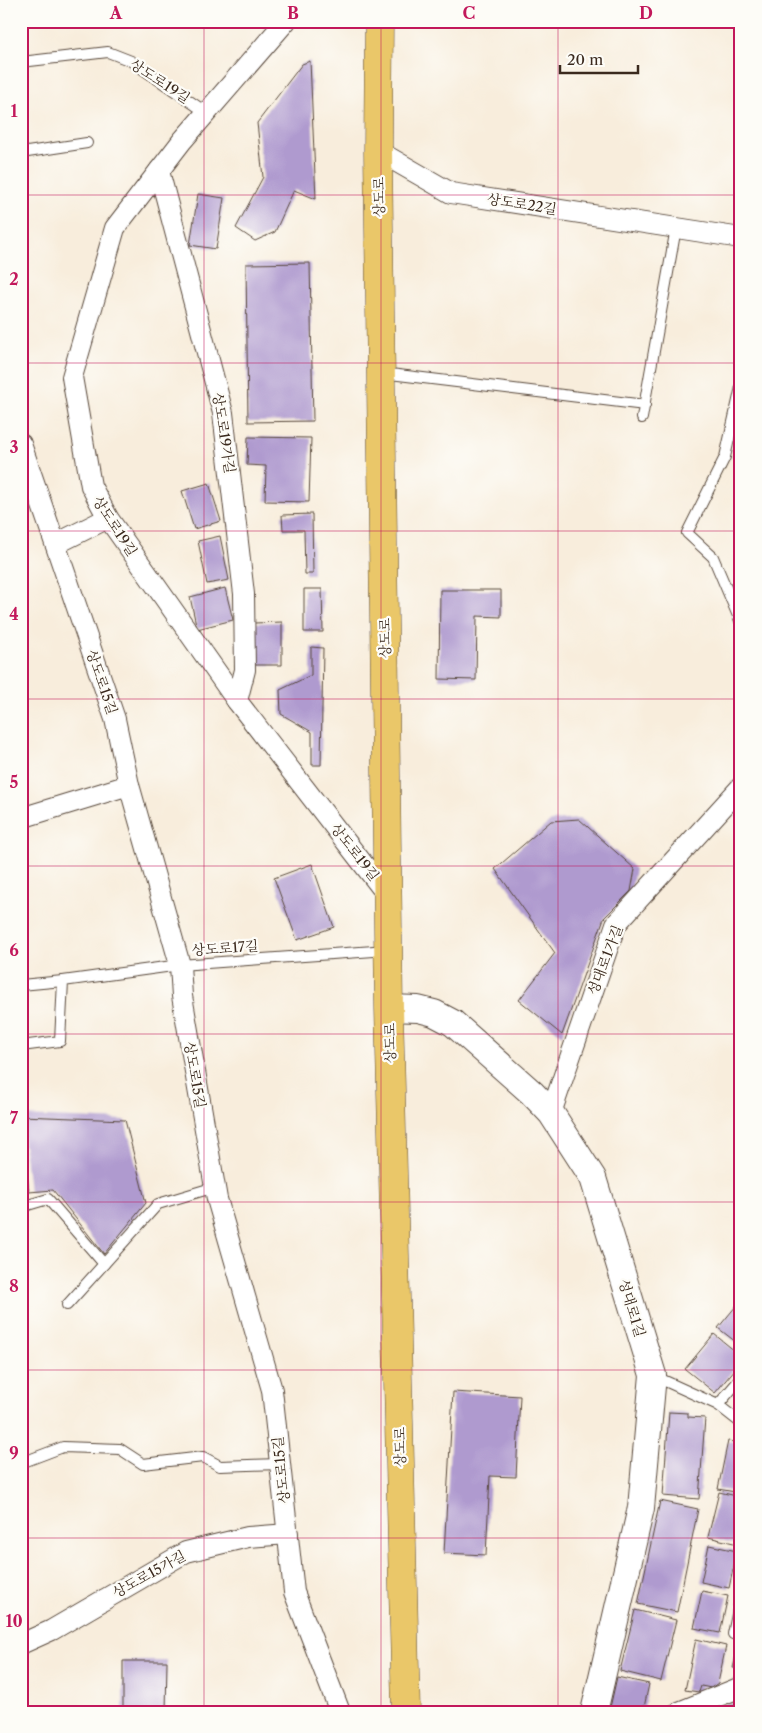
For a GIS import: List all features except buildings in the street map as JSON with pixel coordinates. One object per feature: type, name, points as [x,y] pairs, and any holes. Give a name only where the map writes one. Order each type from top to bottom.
[{"type":"main road","name":"상도로","points":[[379,21],[378,150],[389,1008],[406,1712]]},
{"type":"street","name":"상도로19길","points":[[286,21],[159,171],[115,228],[72,377],[91,486],[108,518],[237,701],[388,896]]},
{"type":"street","name":"상도로22길","points":[[378,150],[450,193],[741,238]]},
{"type":"street","name":"상도로19가길","points":[[159,171],[223,413],[244,594],[245,670],[237,701]]},
{"type":"street","name":"상도로15길","points":[[21,444],[115,719],[129,784],[180,965],[182,996],[217,1199],[272,1390],[294,1592],[340,1712]]},
{"type":"street","points":[[56,544],[108,518]]},
{"type":"street","points":[[21,818],[129,784]]},
{"type":"street","name":"성대로1가길","points":[[551,1113],[616,924],[741,787]]},
{"type":"street","name":"성대로1길","points":[[389,1008],[418,1009],[434,1013],[453,1022],[532,1093],[551,1113],[593,1178],[653,1375],[641,1508],[594,1712]]},
{"type":"street","name":"상도로15가길","points":[[21,1644],[52,1630],[186,1552],[248,1537],[288,1534]]},
{"type":"street","points":[[679,1712],[741,1688]]},
{"type":"lane","name":"상도로19길","points":[[21,62],[108,52],[131,61],[207,113]]},
{"type":"lane","points":[[21,153],[87,143]]},
{"type":"lane","points":[[642,418],[676,228]]},
{"type":"lane","points":[[381,373],[644,405]]},
{"type":"lane","points":[[741,387],[725,457],[687,533],[713,557],[741,623]]},
{"type":"lane","name":"상도로17길","points":[[21,984],[63,982],[180,965],[389,950]]},
{"type":"lane","points":[[21,1046],[60,1041],[63,982]]},
{"type":"lane","points":[[67,1305],[158,1204],[215,1188]]},
{"type":"lane","points":[[21,1207],[48,1199],[104,1264]]},
{"type":"lane","points":[[653,1375],[718,1405],[741,1423]]},
{"type":"lane","points":[[718,1405],[741,1378]]},
{"type":"lane","points":[[21,1463],[63,1447],[120,1449],[143,1464],[203,1457],[220,1466],[280,1464]]},
{"type":"lane","points":[[733,1634],[741,1595]]}]
